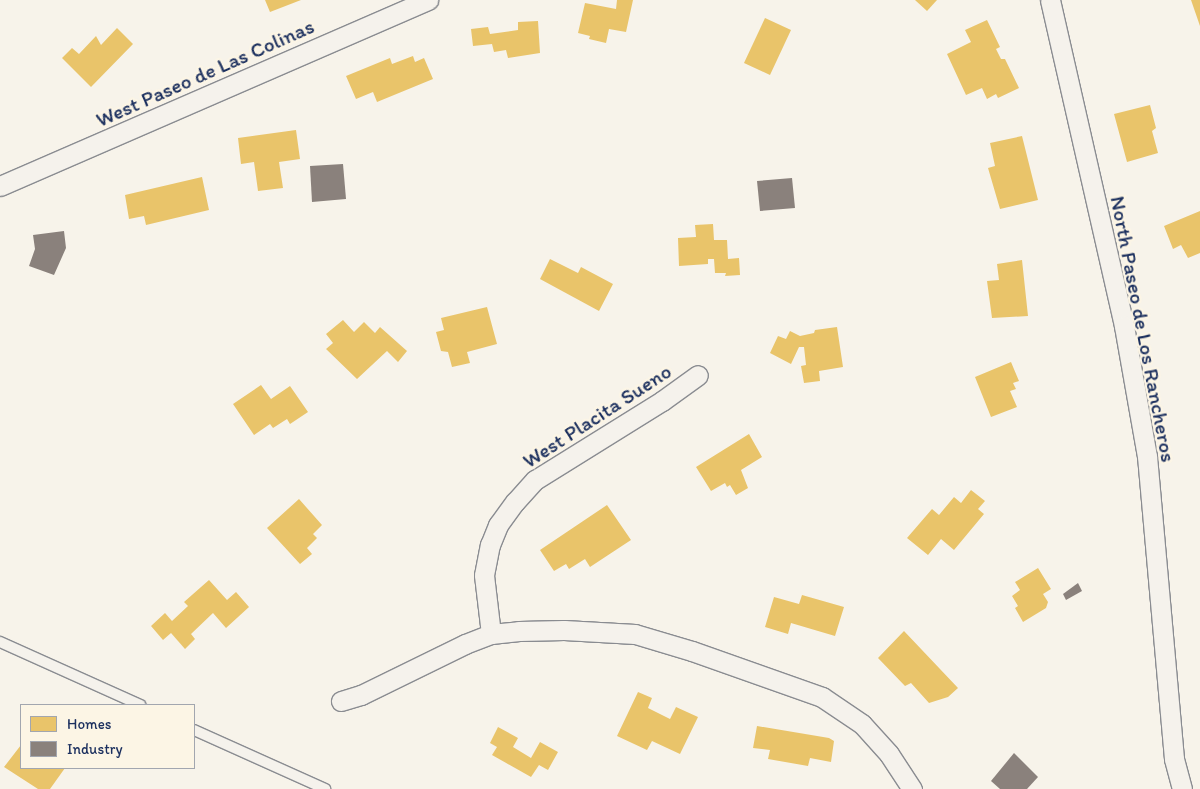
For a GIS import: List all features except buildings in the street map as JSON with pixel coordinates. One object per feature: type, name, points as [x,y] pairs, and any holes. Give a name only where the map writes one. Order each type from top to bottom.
[{"type":"street","name":"West Paseo de Las Colinas","points":[[0,186],[428,0]]},
{"type":"street","name":"North Paseo de Los Rancheros","points":[[1050,0],[1124,326],[1147,456],[1174,759],[1182,789]]},
{"type":"street","name":"West Placita Sueno","points":[[491,634],[484,575],[490,545],[498,525],[515,502],[535,480],[662,402],[698,376]]},
{"type":"street","points":[[341,701],[361,695],[465,644],[491,634],[564,630],[635,634],[692,651],[822,697],[862,724],[889,754],[912,789]]},
{"type":"lane","points":[[0,642],[138,704]]},
{"type":"lane","points":[[195,730],[324,789]]}]
